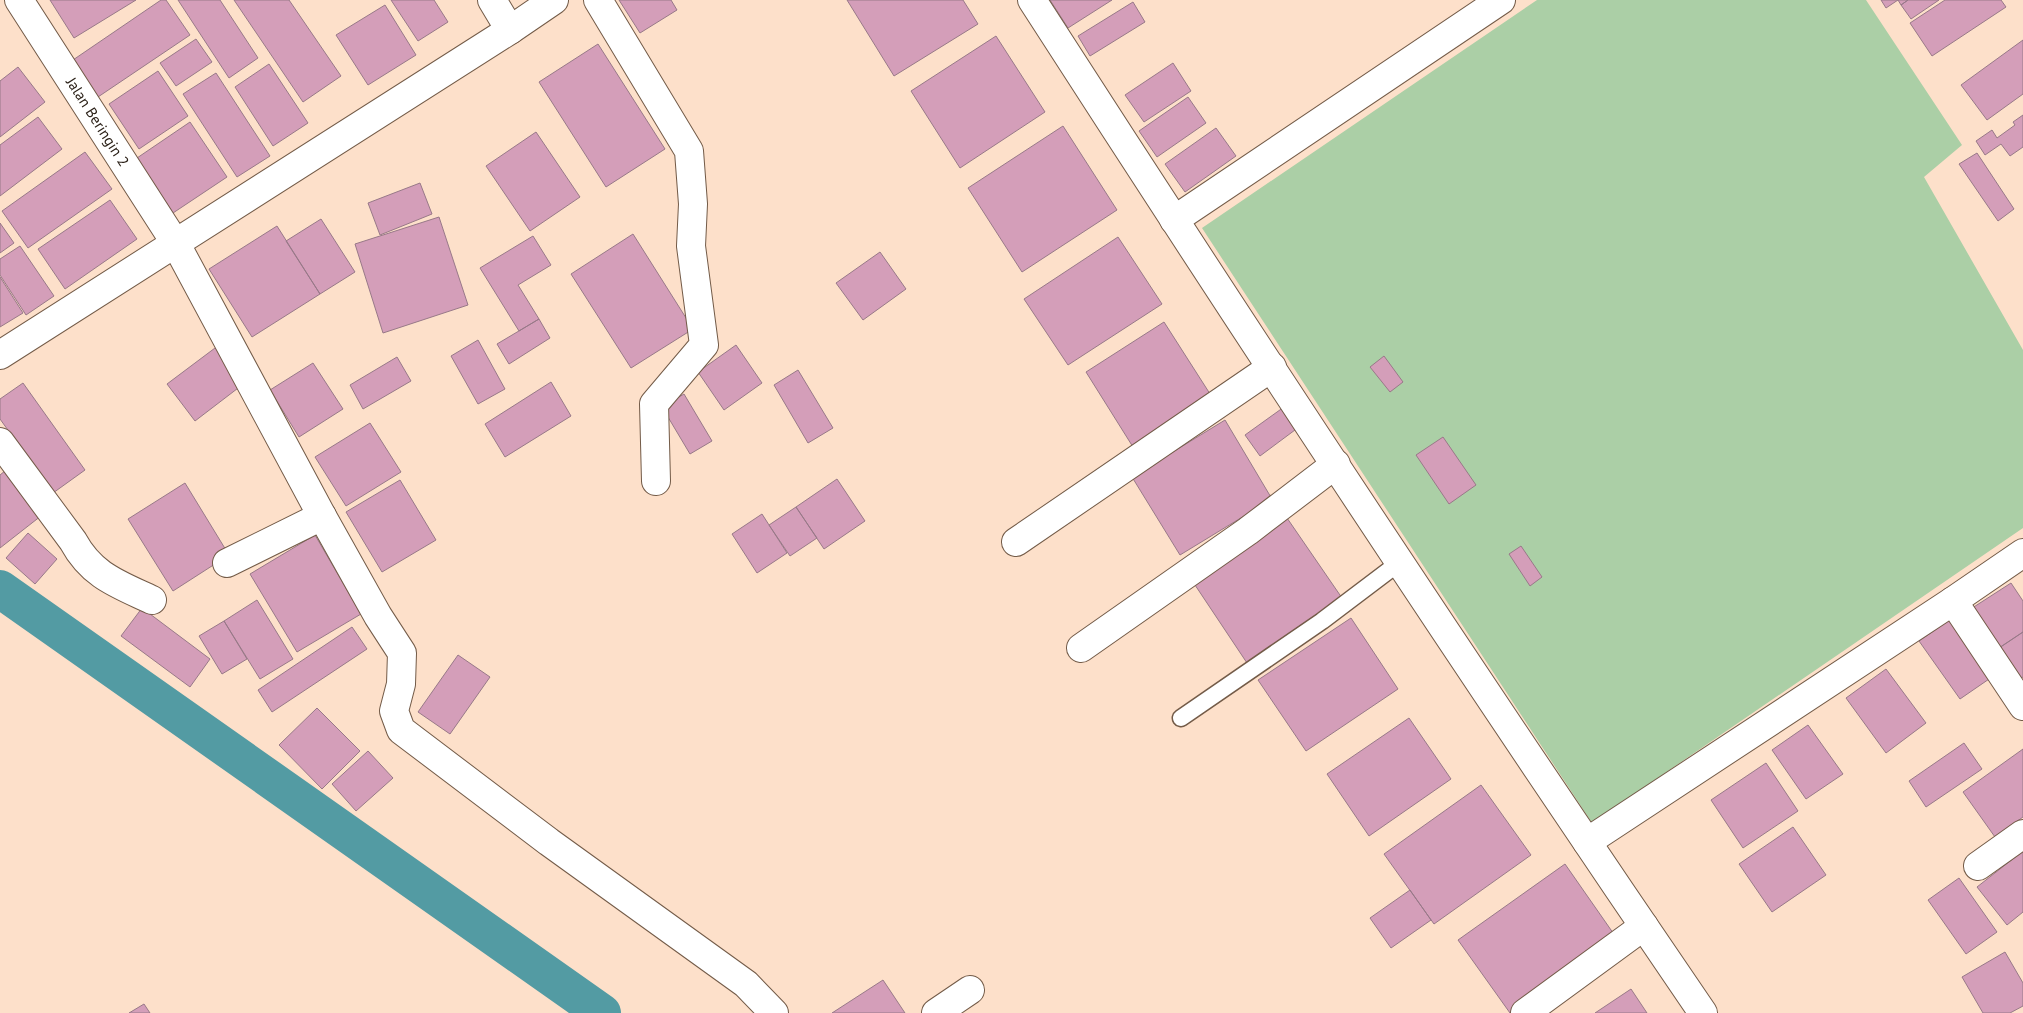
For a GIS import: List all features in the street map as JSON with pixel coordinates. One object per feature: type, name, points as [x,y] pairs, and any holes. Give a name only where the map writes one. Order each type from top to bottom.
[{"type":"street","name":"Jalan Beringin 2","points":[[19,0],[176,244],[322,516],[378,616],[402,653],[401,684],[394,711],[401,730],[549,842],[746,984],[774,1013]]},
{"type":"street","points":[[492,0],[510,30]]},
{"type":"street","points":[[0,355],[510,30],[554,0]]},
{"type":"street","points":[[598,0],[689,151],[693,204],[692,246],[704,345],[654,404],[656,481]]},
{"type":"street","points":[[1032,0],[1174,220],[1400,562],[1703,1013]]},
{"type":"street","points":[[1174,220],[1501,0]]},
{"type":"street","points":[[1016,542],[1272,367]]},
{"type":"street","points":[[0,442],[73,541],[80,554],[94,569],[112,582],[152,600]]},
{"type":"street","points":[[1081,648],[1248,531],[1336,464]]},
{"type":"street","points":[[227,564],[322,516]]},
{"type":"street","points":[[1587,842],[1953,602],[2023,553]]},
{"type":"street","points":[[1953,602],[2023,706]]},
{"type":"street","points":[[1978,866],[2023,834]]},
{"type":"street","points":[[1525,1013],[1644,926]]},
{"type":"street","points":[[936,1013],[970,990]]},
{"type":"lane","points":[[1181,718],[1322,621],[1400,562]]},
{"type":"green space","points":[[1537,0],[1866,0],[1962,145],[1924,177],[2023,350],[2023,528],[1592,823],[1202,228]]},
{"type":"building","points":[[50,0],[136,0],[74,38]]},
{"type":"building","points":[[161,0],[166,0],[190,35],[95,99],[70,62]]},
{"type":"building","points":[[178,0],[220,0],[258,58],[229,78]]},
{"type":"building","points":[[234,0],[289,0],[341,76],[303,102]]},
{"type":"building","points":[[391,0],[434,0],[448,22],[418,41]]},
{"type":"building","points":[[619,0],[671,0],[677,10],[640,33]]},
{"type":"building","points":[[847,0],[963,0],[978,24],[894,76]]},
{"type":"building","points":[[1050,0],[1112,0],[1068,28]]},
{"type":"building","points":[[1881,0],[1898,0],[1886,8]]},
{"type":"building","points":[[1898,0],[1908,0],[1901,5]]},
{"type":"building","points":[[1908,0],[1939,0],[1911,19],[1901,5]]},
{"type":"building","points":[[1945,0],[2001,0],[2006,7],[1932,56],[1910,23]]},
{"type":"building","points":[[1133,2],[1145,22],[1090,56],[1078,36]]},
{"type":"building","points":[[385,5],[416,55],[368,85],[336,35]]},
{"type":"building","points":[[996,36],[1045,112],[960,168],[911,91]]},
{"type":"building","points":[[196,39],[212,62],[176,86],[160,63]]},
{"type":"building","points":[[2023,40],[2023,94],[1987,120],[1961,85]]},
{"type":"building","points":[[598,44],[665,149],[606,187],[539,82]]},
{"type":"building","points":[[1173,63],[1191,91],[1144,122],[1125,95]]},
{"type":"building","points":[[269,64],[308,123],[273,146],[235,87]]},
{"type":"building","points":[[18,67],[45,102],[0,137],[0,81]]},
{"type":"building","points":[[158,71],[188,116],[139,149],[109,104]]},
{"type":"building","points":[[216,73],[270,156],[237,177],[183,94]]},
{"type":"building","points":[[1188,97],[1206,123],[1157,157],[1139,131]]},
{"type":"building","points":[[2023,115],[2023,147],[2010,156],[2001,144],[1985,155],[1976,141],[1992,130],[1997,138],[2015,125],[2013,122]]},
{"type":"building","points":[[38,117],[62,149],[0,196],[0,145]]},
{"type":"building","points":[[190,122],[227,177],[173,213],[137,158]]},
{"type":"building","points":[[1063,126],[1117,210],[1022,272],[968,188]]},
{"type":"building","points":[[1216,128],[1236,156],[1185,192],[1165,164]]},
{"type":"building","points":[[536,132],[580,197],[530,231],[486,166]]},
{"type":"building","points":[[85,152],[112,189],[28,248],[2,211]]},
{"type":"building","points":[[1977,153],[2014,209],[1998,221],[1959,164]]},
{"type":"building","points":[[420,183],[432,214],[380,235],[368,203]]},
{"type":"building","points":[[110,200],[137,239],[65,289],[38,249]]},
{"type":"building","points":[[439,217],[468,305],[383,333],[355,244]]},
{"type":"building","points":[[321,219],[355,272],[320,294],[286,241]]},
{"type":"building","points":[[0,223],[14,243],[0,253]]},
{"type":"building","points":[[277,226],[320,294],[252,337],[209,269]]},
{"type":"building","points":[[633,234],[693,329],[631,368],[571,274]]},
{"type":"building","points":[[533,236],[551,265],[518,285],[539,319],[519,331],[480,268]]},
{"type":"building","points":[[1118,237],[1162,304],[1068,365],[1024,299]]},
{"type":"building","points":[[20,246],[54,296],[26,315],[0,275],[0,259]]},
{"type":"building","points":[[880,252],[906,289],[863,320],[836,283]]},
{"type":"building","points":[[0,277],[23,313],[0,327]]},
{"type":"building","points":[[539,319],[550,338],[509,364],[497,344]]},
{"type":"building","points":[[1164,322],[1212,397],[1133,447],[1086,372]]},
{"type":"building","points":[[478,340],[505,389],[478,404],[451,356]]},
{"type":"building","points":[[219,345],[246,382],[195,421],[167,384]]},
{"type":"building","points":[[736,345],[762,383],[724,410],[698,372]]},
{"type":"building","points":[[1384,356],[1403,382],[1390,392],[1370,367]]},
{"type":"building","points":[[397,357],[411,381],[363,409],[350,385]]},
{"type":"building","points":[[313,363],[343,409],[299,437],[270,390]]},
{"type":"building","points":[[798,370],[833,428],[808,443],[774,385]]},
{"type":"building","points":[[551,382],[571,416],[505,457],[485,424]]},
{"type":"building","points":[[23,383],[85,470],[53,493],[0,419],[0,399]]},
{"type":"building","points":[[684,394],[712,441],[690,454],[662,407]]},
{"type":"building","points":[[1284,407],[1299,427],[1260,456],[1245,435]]},
{"type":"building","points":[[1225,420],[1272,499],[1180,555],[1132,477]]},
{"type":"building","points":[[370,423],[401,472],[346,506],[315,457]]},
{"type":"building","points":[[1443,437],[1476,485],[1449,504],[1416,455]]},
{"type":"building","points":[[11,466],[46,512],[0,548],[0,475]]},
{"type":"building","points":[[837,479],[865,521],[824,549],[796,507]]},
{"type":"building","points":[[400,480],[436,540],[382,572],[346,512]]},
{"type":"building","points":[[185,483],[229,555],[173,591],[128,519]]},
{"type":"building","points":[[796,507],[817,538],[790,556],[769,525]]},
{"type":"building","points":[[762,514],[787,553],[757,573],[732,534]]},
{"type":"building","points":[[1287,518],[1342,598],[1247,663],[1193,582]]},
{"type":"building","points":[[28,533],[57,559],[35,584],[6,558]]},
{"type":"building","points":[[315,535],[361,614],[297,652],[250,574]]},
{"type":"building","points":[[1521,546],[1542,577],[1530,586],[1509,554]]},
{"type":"building","points":[[2011,583],[2023,601],[2023,632],[1993,652],[1966,612]]},
{"type":"building","points":[[257,600],[293,659],[260,679],[224,621]]},
{"type":"building","points":[[142,608],[210,659],[190,687],[121,636]]},
{"type":"building","points":[[1351,618],[1398,689],[1306,751],[1258,680]]},
{"type":"building","points":[[1951,619],[1992,677],[1960,699],[1919,641]]},
{"type":"building","points":[[224,621],[247,659],[222,674],[199,636]]},
{"type":"building","points":[[352,627],[367,649],[272,712],[258,690]]},
{"type":"building","points":[[2023,632],[2023,677],[2014,683],[1993,652]]},
{"type":"building","points":[[458,655],[490,677],[450,734],[418,712]]},
{"type":"building","points":[[1886,669],[1926,723],[1886,753],[1846,698]]},
{"type":"building","points":[[317,708],[360,751],[322,789],[279,745]]},
{"type":"building","points":[[1409,718],[1451,779],[1369,836],[1327,774]]},
{"type":"building","points":[[1808,725],[1843,774],[1806,799],[1772,750]]},
{"type":"building","points":[[1964,743],[1982,769],[1926,807],[1909,781]]},
{"type":"building","points":[[2023,749],[2023,817],[1995,837],[1963,792]]},
{"type":"building","points":[[368,751],[393,778],[356,811],[332,784]]},
{"type":"building","points":[[1766,763],[1798,811],[1743,848],[1711,800]]},
{"type":"building","points":[[1481,785],[1531,855],[1434,924],[1384,854]]},
{"type":"building","points":[[1793,827],[1826,875],[1772,912],[1739,864]]},
{"type":"building","points":[[2023,851],[2023,912],[2007,925],[1977,887]]},
{"type":"building","points":[[1565,864],[1618,940],[1514,1013],[1510,1013],[1458,940]]},
{"type":"building","points":[[1959,878],[1997,932],[1966,954],[1928,900]]},
{"type":"building","points":[[1410,890],[1431,920],[1391,948],[1370,918]]},
{"type":"building","points":[[2005,952],[2023,983],[2023,1006],[2010,1013],[1983,1013],[1962,977]]},
{"type":"building","points":[[883,980],[905,1013],[832,1013]]},
{"type":"building","points":[[1631,989],[1647,1013],[1595,1013]]},
{"type":"building","points":[[144,1004],[150,1013],[129,1013]]},
{"type":"waterway","points":[[0,589],[602,1013]]}]
